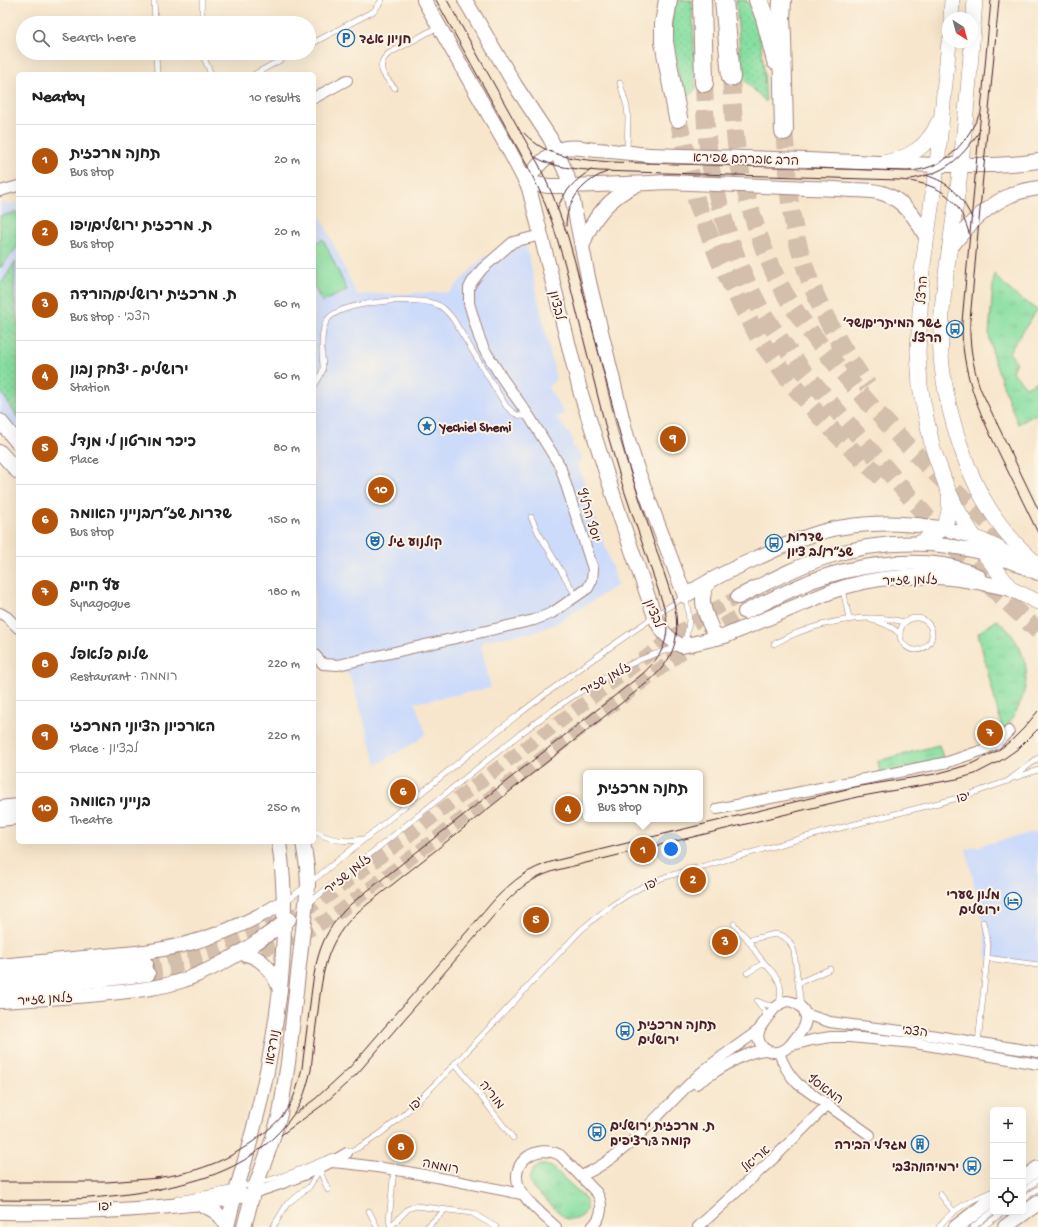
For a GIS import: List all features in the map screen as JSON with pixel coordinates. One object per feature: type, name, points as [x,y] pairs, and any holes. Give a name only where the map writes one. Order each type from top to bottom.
[{"type":"highway","points":[[702,0],[704,83]]},
{"type":"highway","points":[[724,0],[731,77]]},
{"type":"highway","points":[[782,0],[781,19],[784,131]]},
{"type":"highway","points":[[759,1],[765,18],[783,91]]},
{"type":"highway","points":[[662,8],[664,42],[678,118]]},
{"type":"main road","points":[[951,12],[952,0]]},
{"type":"main road","name":"הרצל","points":[[974,12],[975,0]]},
{"type":"main road","name":"הרצל","points":[[948,48],[936,165],[922,271],[918,369],[921,394],[929,432],[947,488],[972,536],[1011,589]]},
{"type":"main road","name":"הרצל","points":[[971,48],[961,165],[944,288],[940,353],[944,381],[957,436],[968,468],[991,513],[1035,569]]},
{"type":"main road","points":[[883,163],[895,161],[908,156],[925,143],[935,130],[942,112]]},
{"type":"main road","points":[[920,543],[941,529],[947,521],[950,511],[947,488]]},
{"type":"main road","points":[[972,536],[996,546],[1035,569]]},
{"type":"main road","points":[[1011,589],[1038,602]]},
{"type":"street","points":[[424,0],[527,183]]},
{"type":"street","points":[[465,0],[515,85],[557,151],[570,186],[606,355],[636,470],[684,596]]},
{"type":"street","points":[[316,97],[347,80]]},
{"type":"street","name":"הרב אברהם שפירא","points":[[926,237],[918,223],[900,202],[889,196],[874,191],[667,182],[570,186],[549,186],[527,183],[531,174],[539,165],[557,151],[570,147],[649,155],[936,165],[1001,165],[1038,161]]},
{"type":"street","name":"לבציון","points":[[527,183],[532,197],[581,394],[619,512],[660,629],[666,636],[682,646]]},
{"type":"street","points":[[582,248],[589,229],[602,210],[619,195],[644,183]]},
{"type":"street","points":[[949,250],[971,224],[998,202],[1015,193],[1038,188]]},
{"type":"street","name":"יוסף הרליץ","points":[[316,656],[323,664],[338,665],[534,620],[552,613],[588,588],[592,580],[593,569],[560,466],[529,416],[502,378],[484,349],[478,337],[470,310],[468,295],[469,288],[476,275],[508,245],[517,240],[541,235]]},
{"type":"street","points":[[0,421],[16,440]]},
{"type":"street","points":[[0,452],[16,470]]},
{"type":"street","name":"זלמן שז\"ר","points":[[684,596],[711,579],[797,540],[844,527],[881,524],[909,525],[941,529],[972,536]]},
{"type":"street","points":[[738,597],[805,564],[848,551],[877,545],[920,543],[939,544],[983,552],[1035,569]]},
{"type":"street","name":"זלמן שז\"ר","points":[[745,612],[814,580],[855,569],[886,564],[904,563],[944,565],[973,574],[1011,589]]},
{"type":"street","name":"זלמן שז\"ר","points":[[682,646],[734,633],[843,587],[881,580],[921,576],[943,577],[1011,589]]},
{"type":"street","points":[[711,579],[704,588],[702,599],[703,606],[716,638]]},
{"type":"street","points":[[0,613],[7,617],[16,626]]},
{"type":"street","points":[[717,809],[948,762],[984,750],[996,744],[1009,731]]},
{"type":"street","points":[[0,808],[16,806]]},
{"type":"street","points":[[0,819],[16,817]]},
{"type":"street","name":"נורדאו","points":[[227,1226],[250,1144],[270,1053],[280,989],[283,952],[284,902],[283,873],[279,844]]},
{"type":"street","name":"נורדאו","points":[[244,1227],[255,1188],[280,1114],[288,1063],[308,885],[303,844]]},
{"type":"street","name":"זלמן שז\"ר","points":[[0,966],[158,950],[188,944],[214,936],[258,917],[284,902]]},
{"type":"street","name":"זלמן שז\"ר","points":[[0,1001],[132,991],[162,986],[183,980],[202,973],[240,953],[306,906]]},
{"type":"street","points":[[240,953],[254,957],[267,966],[274,975],[280,989]]},
{"type":"street","name":"זלמן שז\"ר","points":[[0,977],[147,969],[64,984],[0,988]]},
{"type":"street","points":[[581,1176],[600,1166],[635,1137],[702,1072],[759,1030],[778,1005],[790,1001],[796,1003],[803,1010],[806,1019],[804,1028],[784,1050],[779,1052],[771,1052],[766,1050],[758,1050],[745,1055],[681,1093]]},
{"type":"street","name":"הצבי","points":[[803,1010],[830,1022],[917,1033],[1038,1052]]},
{"type":"street","points":[[759,1030],[759,1041],[766,1050]]},
{"type":"street","name":"הצבי","points":[[789,1046],[830,1037],[850,1037],[915,1043],[1038,1064]]},
{"type":"street","name":"המאסף","points":[[779,1052],[784,1066],[790,1076],[798,1084],[870,1135]]},
{"type":"street","name":"אריאל","points":[[698,1227],[776,1156],[827,1105]]},
{"type":"street","points":[[551,1225],[522,1194],[518,1184],[517,1176],[522,1162],[538,1152],[549,1151],[556,1153],[595,1189],[601,1200],[601,1208],[600,1216],[593,1227]]},
{"type":"street","name":"יפו","points":[[0,1212],[68,1213],[116,1211],[196,1204],[255,1188],[284,1183],[319,1169],[347,1153]]},
{"type":"street","name":"רוממה","points":[[331,1162],[394,1169],[522,1194]]},
{"type":"street","points":[[956,1227],[990,1201]]},
{"type":"street","points":[[1005,1227],[1038,1203]]},
{"type":"street","points":[[196,1204],[214,1210],[222,1217],[227,1226]]},
{"type":"lane","points":[[154,0],[155,16]]},
{"type":"lane","points":[[202,0],[202,16]]},
{"type":"lane","points":[[316,41],[374,11],[382,0]]},
{"type":"lane","points":[[395,88],[384,76],[382,70],[385,57],[439,26]]},
{"type":"lane","points":[[156,60],[157,72]]},
{"type":"lane","points":[[205,60],[210,72]]},
{"type":"lane","points":[[260,72],[281,60]]},
{"type":"lane","points":[[620,83],[627,107],[627,153]]},
{"type":"lane","points":[[316,383],[320,378],[323,367],[322,356],[324,326],[329,318],[334,314],[349,307],[363,304],[394,301],[422,301],[439,305],[446,310],[506,406],[518,416],[529,416]]},
{"type":"lane","points":[[531,516],[538,532],[576,596]]},
{"type":"lane","points":[[843,587],[849,619]]},
{"type":"lane","points":[[682,646],[687,634],[689,622],[684,596]]},
{"type":"lane","name":"זלמן שז\"ר","points":[[284,902],[308,885],[552,688],[684,596]]},
{"type":"lane","points":[[863,618],[894,628],[899,633],[902,643],[914,650],[924,648],[928,644],[931,640],[932,630],[926,621],[913,618],[902,625],[899,633]]},
{"type":"lane","points":[[774,644],[800,632],[849,619],[875,618],[905,622]]},
{"type":"lane","name":"זלמן שז\"ר","points":[[306,906],[520,734],[551,711],[590,686],[626,666],[644,658],[682,646]]},
{"type":"lane","name":"יפו","points":[[255,1188],[327,1158],[347,1153],[372,1140],[416,1103],[455,1064],[581,930],[613,905],[647,884],[665,877],[838,828],[962,797],[1008,781],[1038,758]]},
{"type":"lane","points":[[1008,781],[1038,770]]},
{"type":"lane","points":[[316,832],[328,838],[337,840],[356,841],[364,839]]},
{"type":"lane","points":[[978,1042],[988,958],[988,945],[983,922]]},
{"type":"lane","points":[[734,924],[748,940],[779,982],[780,994],[778,1005],[766,1005],[757,1001],[764,1012],[766,1019]]},
{"type":"lane","points":[[748,940],[780,934],[789,941],[794,951],[803,1010]]},
{"type":"lane","points":[[988,958],[1038,966]]},
{"type":"lane","points":[[747,973],[764,963]]},
{"type":"lane","points":[[798,983],[830,969]]},
{"type":"lane","name":"מוריה","points":[[455,1064],[513,1138]]},
{"type":"lane","points":[[624,1126],[635,1137]]},
{"type":"lane","points":[[319,1169],[328,1190]]},
{"type":"lane","points":[[273,1227],[287,1204],[309,1187],[319,1169]]},
{"type":"lane","points":[[394,1169],[389,1221],[391,1226],[408,1209],[416,1206],[472,1213],[496,1227]]},
{"type":"lane","points":[[1026,1197],[1038,1189]]},
{"type":"lane","points":[[939,1227],[954,1212],[966,1204],[990,1192]]},
{"type":"lane","name":"יפו","points":[[170,1200],[236,1193]]},
{"type":"lane","points":[[940,1194],[954,1212]]},
{"type":"lane","name":"יפו","points":[[0,1207],[73,1207],[122,1205],[164,1201]]},
{"type":"lane","points":[[427,1227],[445,1210]]},
{"type":"lane","points":[[369,1211],[377,1227]]},
{"type":"lane","points":[[973,1227],[990,1213]]},
{"type":"lane","points":[[982,1227],[1000,1215]]},
{"type":"shaded area","points":[[0,203],[12,204],[16,203],[16,441],[0,421]]},
{"type":"shaded area","points":[[316,206],[357,295],[449,292],[484,257],[524,244],[527,248],[556,379],[548,387],[564,413],[557,418],[573,439],[572,445],[583,458],[578,464],[618,585],[557,623],[535,632],[485,640],[481,646],[491,688],[415,703],[426,733],[417,741],[377,764],[350,675],[323,664],[316,657]]},
{"type":"shaded area","name":"מלון שערי ירושלים","points":[[1038,831],[1038,965],[987,958],[984,925],[966,849]]},
{"type":"green space","points":[[675,0],[692,0],[696,89],[684,101],[670,35]]},
{"type":"green space","points":[[736,0],[746,0],[756,21],[762,49],[766,102],[742,78]]},
{"type":"green space","points":[[16,212],[16,248],[0,268],[0,216]]},
{"type":"green space","points":[[323,239],[347,290],[322,302],[316,290],[316,243]]},
{"type":"green space","points":[[15,262],[14,296],[16,310],[16,415],[0,390],[0,286]]},
{"type":"green space","points":[[994,274],[1015,295],[1037,310],[1009,352],[1016,362],[1012,371],[1026,387],[1038,381],[1038,413],[1018,424],[994,360],[989,335]]},
{"type":"green space","points":[[997,620],[1007,629],[1020,648],[1026,673],[1026,685],[1023,697],[1018,709],[1003,732],[978,633]]},
{"type":"green space","points":[[939,745],[944,761],[880,774],[878,761]]},
{"type":"green space","points":[[541,1165],[552,1167],[584,1197],[587,1207],[583,1215],[575,1219],[565,1218],[533,1188],[530,1181],[532,1172]]},
{"type":"tunnel","points":[[731,77],[736,143],[742,177],[762,243],[772,268],[785,293],[816,340],[876,411],[909,447],[1009,542]]},
{"type":"tunnel","points":[[704,83],[706,126],[713,178],[720,206],[739,264],[758,305],[801,368],[936,528],[992,588],[1038,631]]},
{"type":"tunnel","points":[[678,118],[697,203],[719,260],[760,340],[792,384],[822,419],[881,477]]},
{"type":"tunnel","points":[[784,131],[791,210],[802,257],[819,302],[841,346],[868,386]]},
{"type":"tunnel","points":[[146,964],[207,952],[225,946],[261,932],[328,896],[675,635],[715,609],[738,597]]},
{"type":"tunnel","points":[[241,957],[292,939],[339,912],[677,656],[705,636],[745,612]]},
{"type":"tunnel","points":[[148,974],[217,963]]},
{"type":"tram line","points":[[155,1178],[184,1173],[223,1160],[247,1146],[280,1119],[291,1101],[301,1073],[314,975],[320,949],[332,926],[341,914],[352,903],[641,675],[655,661],[664,646],[666,638],[667,620],[665,610],[623,487],[606,429],[565,265],[552,222],[542,196],[528,167],[436,0]]},
{"type":"tram line","points":[[155,1190],[217,1174],[254,1154],[287,1124],[302,1099],[311,1070],[324,969],[333,945],[348,922],[359,911],[648,682],[664,665],[674,647],[677,626],[674,603],[627,461],[568,237],[553,196],[539,165],[447,0]]},
{"type":"tram line","points":[[991,0],[962,322],[962,340],[968,374],[978,406],[991,437],[1038,533]]},
{"type":"tram line","points":[[999,0],[970,320],[970,338],[973,363],[980,388],[1038,509]]},
{"type":"tram line","points":[[524,133],[533,142],[553,153],[587,160],[907,171],[920,170],[942,161],[951,155],[959,147],[973,127],[979,115]]},
{"type":"tram line","points":[[911,179],[933,173],[951,164],[958,158],[979,132]]},
{"type":"tram line","points":[[535,157],[557,166],[599,171],[899,180],[924,184],[944,193],[952,200],[959,209],[969,233]]},
{"type":"tram line","points":[[557,210],[570,187],[591,170]]},
{"type":"tram line","points":[[566,226],[569,208],[578,193],[591,180],[607,172]]},
{"type":"tram line","points":[[925,175],[941,181],[954,190],[964,203],[972,218]]},
{"type":"tram line","points":[[296,1113],[315,1099],[350,1067],[495,899],[515,880],[529,871],[554,861],[855,787],[935,774],[971,764],[997,751],[1012,740],[1038,711]]},
{"type":"tram line","points":[[281,1135],[324,1104],[357,1074],[503,905],[521,888],[533,880],[557,870],[857,797],[957,779],[975,774],[1002,760],[1019,748],[1038,729]]},
{"type":"tram line","points":[[0,1182],[107,1182],[160,1178]]},
{"type":"tram line","points":[[0,1200],[80,1199],[160,1189]]},
{"type":"place","name":"חניון אגד","points":[[346,38]]},
{"type":"place","name":"גשר המיתרים/שד׳ הרצל","points":[[955,329]]},
{"type":"place","name":"Yechiel Shemi","points":[[427,426]]},
{"type":"place","name":"הארכיון הציוני המרכזי","points":[[673,439]]},
{"type":"place","name":"בנייני האומה","points":[[381,490]]},
{"type":"place","name":"קולנוע גיל","points":[[375,541]]},
{"type":"place","name":"שדרות שז״ר/לב ציון","points":[[774,543]]},
{"type":"place","name":"עץ חיים","points":[[990,733]]},
{"type":"place","name":"שדרות שז״ר/בנייני האומה","points":[[403,792]]},
{"type":"place","name":"ירושלים - יצחק נבון","points":[[568,809]]},
{"type":"place","name":"תחנה מרכזית","points":[[643,850]]},
{"type":"place","name":"ת. מרכזית ירושלים/יפו","points":[[693,880]]},
{"type":"place","name":"מלון שערי ירושלים","points":[[1013,901]]},
{"type":"place","name":"כיכר מורטון ל' מנדל","points":[[536,920]]},
{"type":"place","name":"ת. מרכזית ירושלים/הורדה","points":[[725,942]]},
{"type":"place","name":"תחנה מרכזית ירושלים","points":[[625,1031]]},
{"type":"place","name":"ת. מרכזית ירושלים קומה 3/רציפים","points":[[597,1132]]},
{"type":"place","name":"מגדלי הבירה","points":[[920,1144]]},
{"type":"place","name":"שלום פלאפל","points":[[401,1147]]},
{"type":"place","name":"ירמיהו/הצבי","points":[[972,1166]]}]
